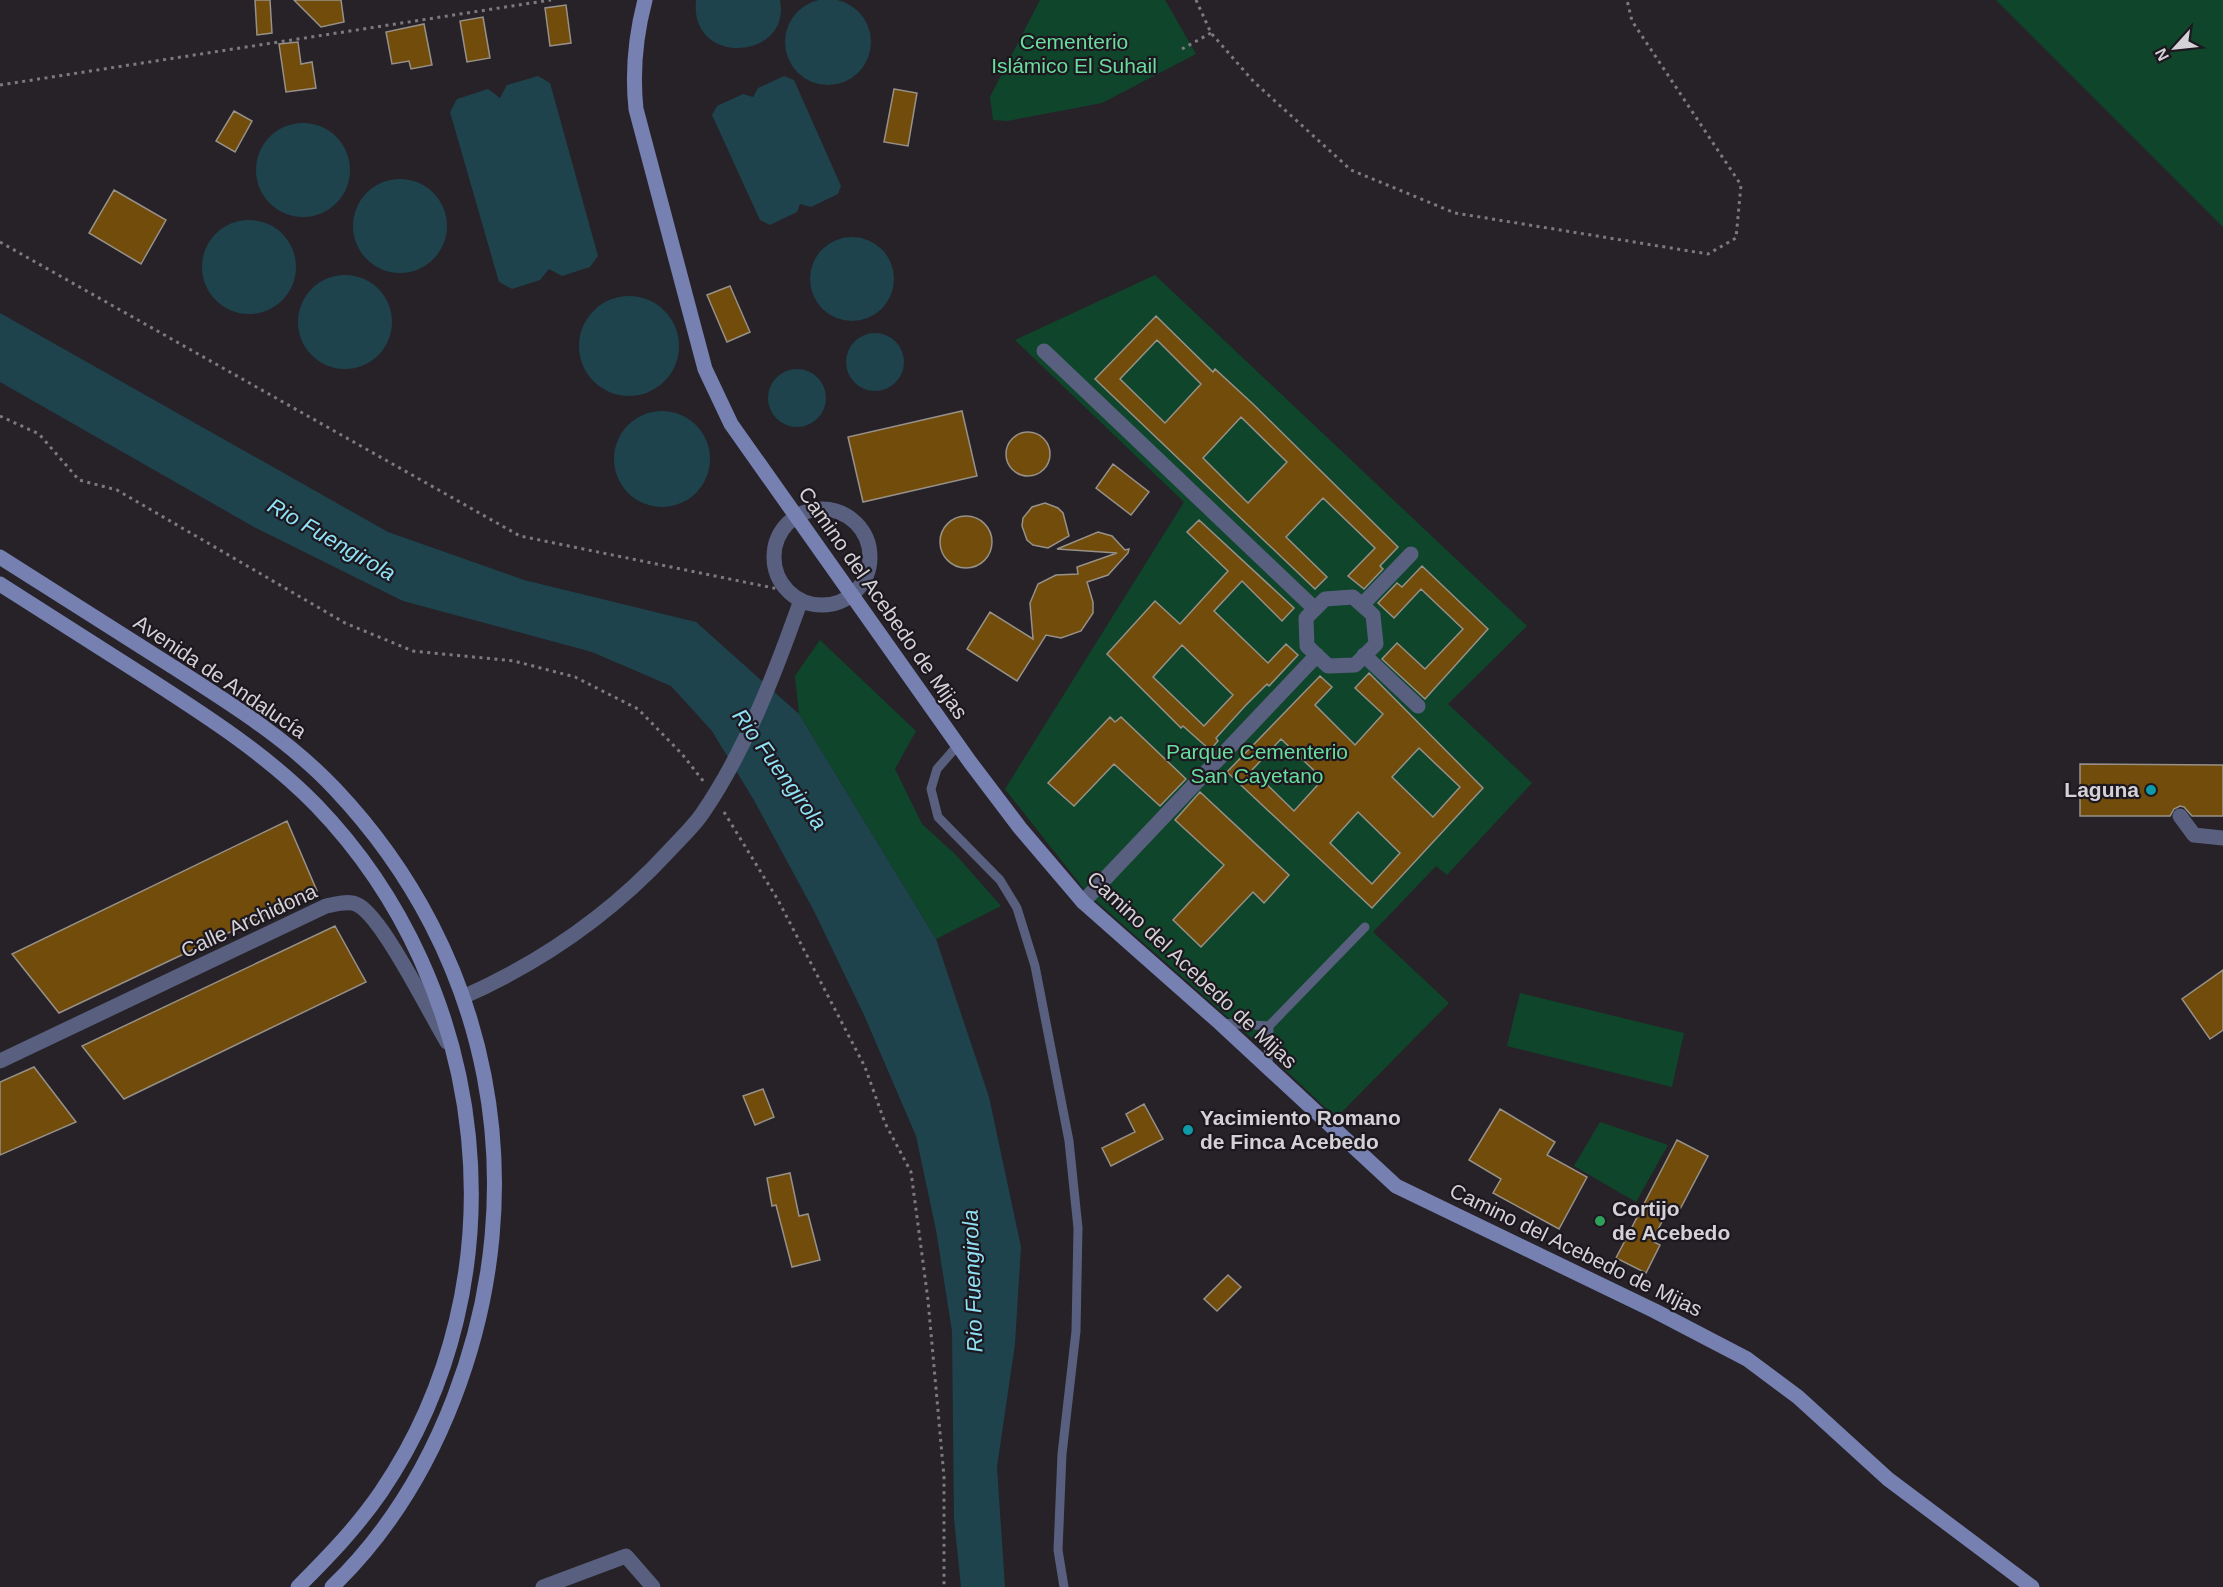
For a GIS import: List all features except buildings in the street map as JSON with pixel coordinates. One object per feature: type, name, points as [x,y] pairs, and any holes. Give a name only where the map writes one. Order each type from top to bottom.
[{"type":"street","name":"Camino del Acebedo de Mijas","points":[[645,0],[636,34],[632,74],[636,109],[705,369],[731,424],[958,745],[1020,828],[1083,902],[1220,1023],[1396,1186],[1655,1311],[1747,1359],[1798,1397],[1888,1479],[2032,1587]]},
{"type":"street","points":[[1044,351],[1315,609]]},
{"type":"street","points":[[820,509],[836,511],[854,521],[865,534],[870,550],[870,564],[862,585],[850,595],[838,603],[818,605],[795,596],[777,572],[774,558],[781,533],[796,517],[820,509]]},
{"type":"street","points":[[1362,605],[1411,554]]},
{"type":"street","name":"Avenida de Andalucía","points":[[0,556],[254,720],[333,787],[368,826],[398,867],[442,946],[463,997],[488,1094],[496,1173],[491,1263],[479,1322],[468,1362],[426,1461],[398,1508],[352,1568],[332,1587]]},
{"type":"street","name":"Avenida de Andalucía","points":[[0,584],[231,734],[278,770],[315,804],[378,882],[422,957],[453,1053],[464,1101],[472,1173],[473,1220],[467,1275],[457,1321],[446,1357],[406,1450],[381,1492],[334,1551],[298,1587]]},
{"type":"street","points":[[463,997],[512,975],[566,943],[607,911],[653,869],[701,816],[729,772],[780,660],[795,596]]},
{"type":"street","points":[[1353,597],[1362,605],[1373,615],[1376,644],[1355,665],[1328,666],[1307,646],[1306,618],[1325,599],[1353,597]]},
{"type":"street","points":[[1083,902],[1317,656]]},
{"type":"street","points":[[1364,656],[1418,706]]},
{"type":"street","points":[[2180,816],[2194,835],[2223,838]]},
{"type":"street","name":"Calle Archidona","points":[[0,1060],[326,906],[346,903],[356,904],[367,911],[453,1053]]},
{"type":"street","points":[[543,1587],[626,1556],[653,1587]]},
{"type":"lane","points":[[958,745],[936,769],[931,789],[938,817],[1000,880],[1017,908],[1035,966],[1069,1141],[1078,1228],[1076,1331],[1062,1454],[1058,1550],[1064,1587]]},
{"type":"lane","points":[[1268,1068],[1269,1026],[1365,927]]},
{"type":"lane","points":[[1220,1023],[1269,1026]]},
{"type":"path","points":[[0,85],[551,0]]},
{"type":"path","points":[[1196,0],[1211,33],[1254,82],[1351,170],[1455,213],[1613,241],[1708,254],[1737,238],[1741,185],[1682,92],[1632,21],[1628,0]]},
{"type":"path","points":[[1182,49],[1211,33]]},
{"type":"path","points":[[0,242],[520,536],[795,596]]},
{"type":"green space","name":"Cementerio Islámico El Suhail","points":[[1040,0],[1165,0],[1196,54],[1102,103],[1007,121],[993,120],[990,97]]},
{"type":"green space","points":[[1996,0],[2223,0],[2223,227]]},
{"type":"green space","name":"Parque Cementerio San Cayetano","points":[[1155,275],[1527,626],[1448,704],[1532,783],[1447,875],[1436,866],[1373,932],[1449,1003],[1336,1118],[1257,1043],[1087,893],[1005,789],[1184,502],[1015,340]]},
{"type":"green space","points":[[820,640],[916,731],[895,769],[922,824],[956,855],[1001,906],[936,939],[799,714],[795,676]]},
{"type":"green space","points":[[1520,993],[1684,1033],[1672,1087],[1507,1046]]},
{"type":"green space","points":[[1600,1122],[1668,1145],[1636,1202],[1574,1166]]},
{"type":"water","points":[[828,-1],[844,3],[858,12],[867,26],[871,42],[867,58],[858,72],[844,81],[828,85],[812,81],[798,72],[789,58],[785,42],[789,26],[798,12],[812,3]]},
{"type":"water","points":[[696,0],[780,0],[780,20],[771,35],[757,44],[740,48],[723,46],[708,37],[698,22]]},
{"type":"water","points":[[538,76],[550,83],[598,256],[590,267],[562,276],[549,269],[540,280],[512,289],[499,282],[450,112],[457,99],[488,89],[500,98],[507,85]]},
{"type":"water","points":[[784,76],[794,80],[841,186],[838,194],[811,207],[800,204],[797,212],[770,225],[760,220],[712,115],[717,106],[743,94],[753,97],[758,88]]},
{"type":"water","points":[[294,123],[312,123],[337,136],[347,152],[350,170],[347,188],[337,204],[312,217],[294,217],[269,204],[256,179],[256,161],[269,136]]},
{"type":"water","points":[[400,179],[418,182],[434,192],[444,208],[447,226],[444,244],[434,260],[418,270],[400,273],[382,270],[366,260],[356,244],[353,226],[356,208],[366,192],[382,182]]},
{"type":"water","points":[[240,220],[258,220],[283,233],[293,249],[296,267],[293,285],[283,301],[258,314],[240,314],[215,301],[202,276],[202,258],[215,233]]},
{"type":"water","points":[[852,237],[868,240],[882,249],[891,263],[894,279],[891,295],[882,309],[868,318],[852,321],[836,318],[822,309],[813,295],[810,279],[813,263],[822,249],[836,240]]},
{"type":"water","points":[[336,275],[354,275],[379,288],[389,304],[392,322],[389,340],[379,356],[354,369],[336,369],[311,356],[298,331],[298,313],[311,288]]},
{"type":"water","points":[[629,296],[648,300],[665,310],[675,327],[679,346],[675,365],[665,382],[648,392],[629,396],[610,392],[593,382],[583,365],[579,346],[583,327],[593,310],[610,300]]},
{"type":"water","name":"Rio Fuengirola","points":[[0,313],[388,532],[524,580],[696,622],[799,714],[936,939],[989,1097],[1021,1247],[1015,1344],[997,1467],[1005,1587],[961,1587],[954,1519],[952,1331],[936,1230],[916,1136],[864,1015],[814,911],[755,802],[712,731],[671,686],[592,652],[403,601],[254,527],[0,382]]},
{"type":"water","points":[[869,333],[881,333],[896,341],[904,356],[904,368],[896,383],[881,391],[869,391],[854,383],[846,368],[846,356],[854,341]]},
{"type":"water","points":[[791,369],[803,369],[818,377],[826,392],[826,404],[818,419],[803,427],[791,427],[776,419],[768,404],[768,392],[776,377]]},
{"type":"water","points":[[662,411],[680,415],[696,425],[706,441],[710,459],[706,477],[696,493],[680,503],[662,507],[644,503],[628,493],[618,477],[614,459],[618,441],[628,425],[644,415]]},
{"type":"place","name":"Laguna","points":[[2151,790]]},
{"type":"place","name":"Yacimiento Romano de Finca Acebedo","points":[[1188,1130]]},
{"type":"place","name":"Cortijo de Acebedo","points":[[1600,1221]]}]
